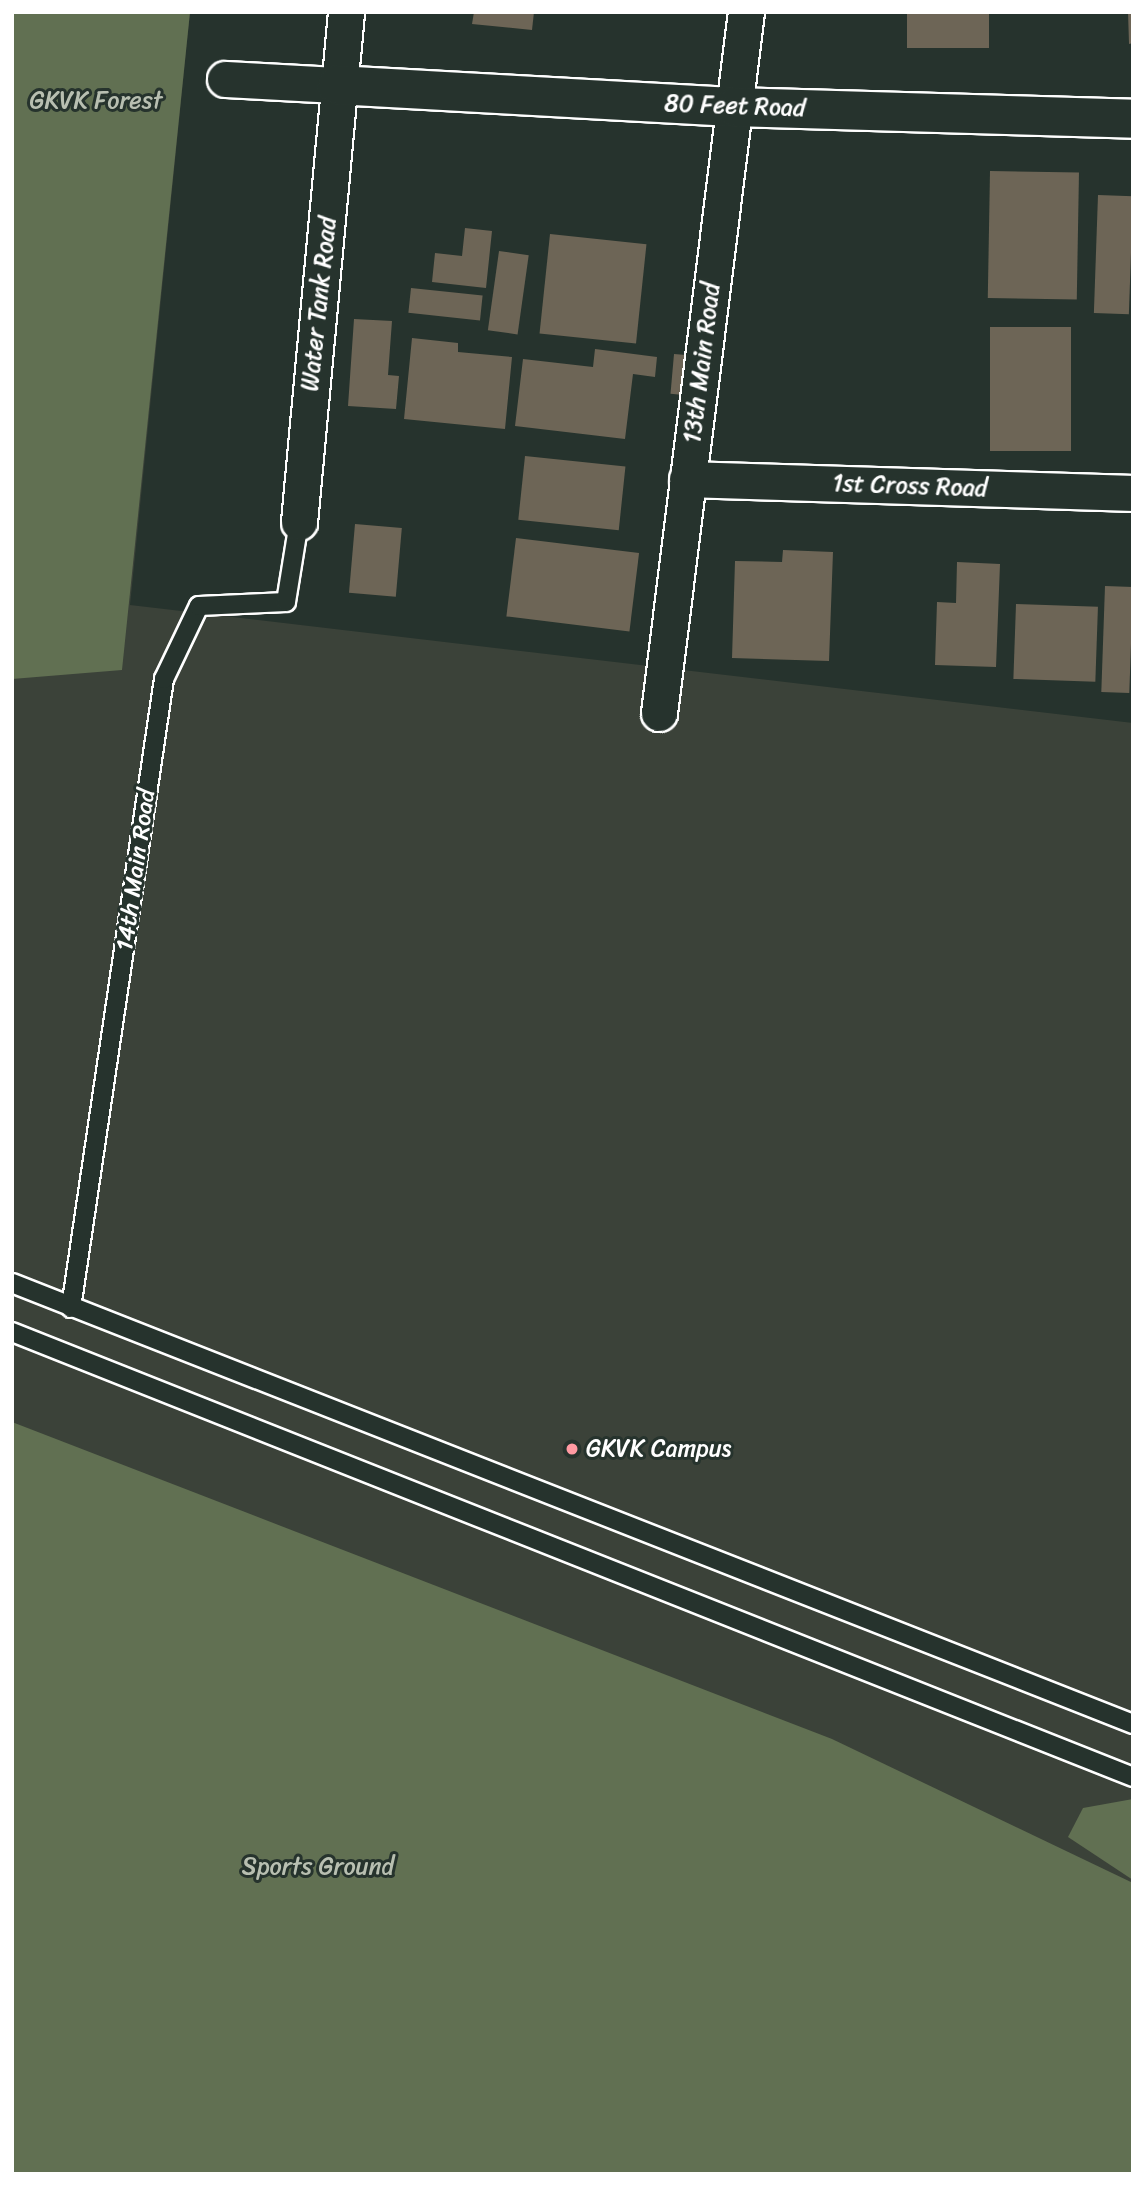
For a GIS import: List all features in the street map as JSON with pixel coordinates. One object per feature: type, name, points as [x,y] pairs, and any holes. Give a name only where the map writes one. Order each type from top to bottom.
[{"type":"street","points":[[225,79],[337,85],[346,12]]},
{"type":"street","name":"13th Main Road","points":[[659,713],[746,12]]},
{"type":"street","name":"80 Feet Road","points":[[337,85],[735,107],[1133,119]]},
{"type":"street","name":"Water Tank Road","points":[[299,522],[337,85]]},
{"type":"street","name":"1st Cross Road","points":[[687,479],[1133,493]]},
{"type":"lane","name":"14th Main Road","points":[[71,1308],[164,679],[199,606],[286,602],[299,522]]},
{"type":"lane","points":[[12,1283],[1133,1724]]},
{"type":"lane","points":[[12,1332],[1133,1777]]},
{"type":"shaded area","name":"GKVK Campus","points":[[12,12],[190,12],[130,605],[1133,723],[1133,2174],[12,2174]]},
{"type":"green space","name":"GKVK Forest","points":[[12,12],[190,12],[122,670],[12,679]]},
{"type":"green space","name":"Sports Ground","points":[[12,1422],[832,1739],[1133,1883],[1133,2174],[12,2174]]},
{"type":"green space","points":[[1133,1799],[1133,1880],[1068,1837],[1083,1808]]},
{"type":"building","points":[[474,12],[534,12],[532,30],[472,24]]},
{"type":"building","points":[[907,12],[989,12],[989,48],[907,48]]},
{"type":"building","points":[[1128,12],[1133,12],[1133,43],[1129,44]]},
{"type":"building","points":[[990,171],[1079,173],[1077,300],[988,298]]},
{"type":"building","points":[[1098,195],[1133,196],[1129,314],[1094,313]]},
{"type":"building","points":[[465,228],[492,231],[486,288],[432,282],[435,253],[462,256]]},
{"type":"building","points":[[550,234],[646,244],[636,344],[540,333]]},
{"type":"building","points":[[499,251],[529,255],[518,334],[488,330]]},
{"type":"building","points":[[411,288],[483,296],[480,320],[408,313]]},
{"type":"building","points":[[354,319],[392,321],[388,375],[399,376],[396,409],[348,406]]},
{"type":"building","points":[[990,327],[1071,327],[1071,451],[990,451]]},
{"type":"building","points":[[412,338],[458,343],[458,352],[512,357],[505,429],[404,419]]},
{"type":"building","points":[[595,349],[657,357],[655,377],[633,374],[625,439],[515,426],[523,359],[593,367]]},
{"type":"building","points":[[674,354],[695,356],[691,396],[671,394]]},
{"type":"building","points":[[525,456],[625,467],[619,530],[518,520]]},
{"type":"building","points":[[355,524],[402,528],[396,597],[349,593]]},
{"type":"building","points":[[516,538],[639,553],[629,632],[506,616]]},
{"type":"building","points":[[783,550],[833,552],[829,661],[732,658],[735,561],[782,562]]},
{"type":"building","points":[[957,562],[1000,564],[996,667],[935,665],[937,602],[956,603]]},
{"type":"building","points":[[1105,586],[1133,587],[1129,693],[1101,692]]},
{"type":"building","points":[[1016,604],[1098,607],[1095,682],[1013,679]]},
{"type":"place","name":"GKVK Campus","points":[[572,1449]]}]
